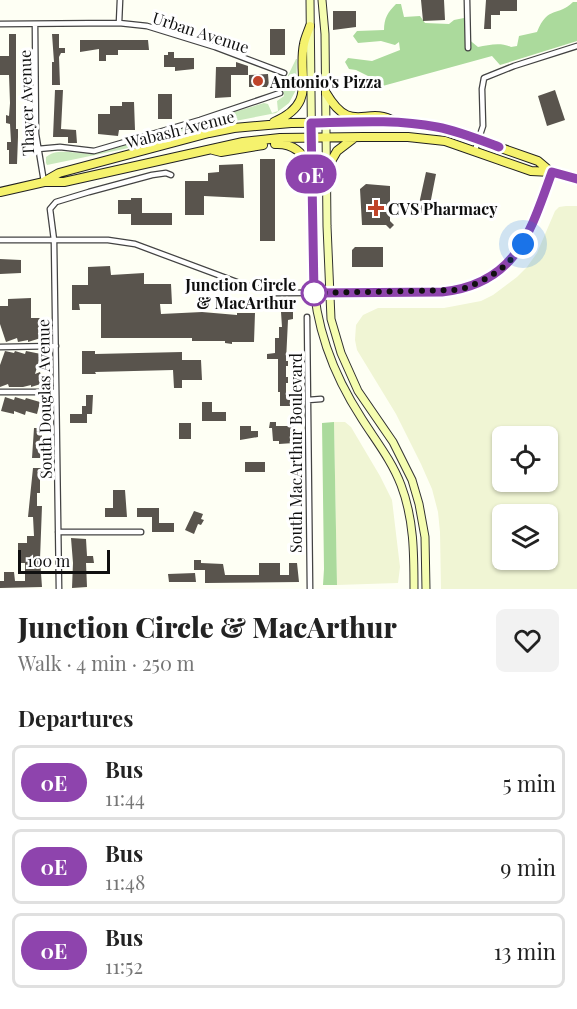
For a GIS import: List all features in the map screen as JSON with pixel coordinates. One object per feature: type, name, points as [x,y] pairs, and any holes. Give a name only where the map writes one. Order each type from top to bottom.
[{"type":"main road","name":"South MacArthur Boulevard","points":[[310,0],[314,293],[324,340],[335,370],[362,419],[388,457],[401,485],[412,531],[414,589]]},
{"type":"main road","points":[[322,0],[329,293],[335,334],[349,370],[369,408],[396,448],[412,480],[421,511],[425,537],[426,589]]},
{"type":"main road","points":[[261,125],[288,115],[300,99],[304,83],[303,45],[310,26]]},
{"type":"main road","points":[[326,93],[336,108],[348,116],[388,117],[396,122],[435,127],[479,139],[538,161],[552,172],[577,179]]},
{"type":"main road","name":"Wabash Avenue","points":[[44,182],[59,173],[209,133],[261,125],[396,122]]},
{"type":"main road","name":"Wabash Avenue","points":[[0,192],[44,182],[64,182],[209,149],[260,140],[311,138],[428,138],[475,150],[531,171],[552,172]]},
{"type":"main road","points":[[326,170],[337,151],[355,138]]},
{"type":"main road","points":[[209,149],[221,152],[255,146],[287,144],[301,152],[311,167]]},
{"type":"street","points":[[119,23],[120,0]]},
{"type":"street","points":[[467,0],[468,48]]},
{"type":"street","name":"Urban Avenue","points":[[0,24],[119,23],[147,26],[284,73]]},
{"type":"street","name":"Thayer Avenue","points":[[35,24],[36,134],[44,182]]},
{"type":"street","points":[[475,150],[483,126],[484,78],[577,46]]},
{"type":"street","points":[[38,149],[60,147],[94,151],[200,120],[280,93]]},
{"type":"street","points":[[0,240],[108,240],[135,244],[261,290],[282,293],[459,290],[489,278],[512,260],[523,244],[552,172]]},
{"type":"street","name":"South Douglas Avenue","points":[[59,589],[54,240],[50,209],[56,202],[89,192],[152,175],[171,175]]},
{"type":"street","name":"South MacArthur Boulevard","points":[[307,317],[310,589]]},
{"type":"street","points":[[0,347],[56,346]]},
{"type":"street","points":[[0,392],[56,392]]},
{"type":"street","points":[[308,400],[321,399]]},
{"type":"street","points":[[58,532],[141,532]]},
{"type":"green space","points":[[577,2],[577,41],[500,65],[492,56],[379,87],[372,83],[370,77],[349,69],[345,62],[348,58],[372,61],[400,50],[399,42],[395,45],[381,41],[358,43],[353,36],[357,31],[384,30],[387,16],[396,4],[401,4],[404,17],[420,16],[425,23],[449,24],[454,20],[464,18],[467,38],[478,47],[499,44],[511,47],[517,46],[519,36],[537,32],[545,18]]},
{"type":"green space","points":[[296,59],[296,90],[289,103],[276,113],[204,127],[124,149],[47,165],[46,163],[46,157],[57,152],[97,153],[264,103],[268,104],[272,113],[278,111],[277,101],[284,96],[282,88]]},
{"type":"green space","points":[[577,206],[577,589],[441,589],[440,532],[432,489],[396,414],[357,350],[356,325],[363,315],[378,308],[444,308],[481,301],[493,295],[527,267],[537,253],[555,211],[559,207]]},
{"type":"green space","points":[[334,422],[345,422],[351,427],[392,500],[400,567],[398,583],[337,585]]},
{"type":"green space","points":[[334,422],[337,585],[323,585],[322,423]]},
{"type":"building","points":[[421,0],[444,0],[445,20],[423,21]]},
{"type":"building","points":[[486,0],[517,0],[517,11],[500,11],[500,15],[491,15],[491,29],[484,29]]},
{"type":"building","points":[[333,11],[356,11],[356,27],[333,30]]},
{"type":"building","points":[[270,29],[285,29],[285,55],[270,55]]},
{"type":"building","points":[[9,34],[16,34],[17,164],[9,164],[9,150],[7,150],[7,142],[11,142],[10,124],[6,123],[10,103],[9,75],[0,75],[0,56],[9,56]]},
{"type":"building","points":[[52,34],[59,34],[59,48],[65,48],[65,53],[61,53],[59,57],[60,85],[52,85],[52,62],[54,62]]},
{"type":"building","points":[[80,40],[148,40],[149,50],[118,50],[118,55],[106,55],[106,61],[99,61],[99,49],[80,52]]},
{"type":"building","points":[[168,52],[174,52],[174,58],[194,58],[194,69],[175,71],[175,67],[164,67],[164,55],[168,55]]},
{"type":"building","points":[[236,62],[248,66],[248,75],[231,75],[231,97],[215,98],[216,67],[236,67]]},
{"type":"building","points":[[268,74],[269,87],[249,87],[249,75]]},
{"type":"building","points":[[55,90],[63,90],[61,129],[76,130],[77,143],[68,143],[68,137],[53,137]]},
{"type":"building","points":[[555,90],[565,120],[547,126],[538,96]]},
{"type":"building","points":[[158,94],[172,94],[172,119],[158,119]]},
{"type":"building","points":[[122,102],[134,102],[135,130],[119,130],[118,136],[98,134],[98,114],[110,114],[110,106],[122,106]]},
{"type":"building","points":[[260,159],[275,159],[275,241],[260,241]]},
{"type":"building","points":[[243,164],[244,198],[204,196],[204,215],[185,215],[185,181],[208,181],[208,173],[219,172],[219,165]]},
{"type":"building","points":[[426,172],[436,174],[428,215],[407,209],[408,203],[419,204]]},
{"type":"building","points":[[366,184],[390,186],[390,221],[394,225],[390,229],[386,225],[362,225],[360,189]]},
{"type":"building","points":[[131,198],[142,198],[142,213],[172,213],[172,225],[131,225],[131,214],[118,214],[118,200],[131,200]]},
{"type":"building","points":[[355,247],[383,247],[383,267],[352,267],[352,250]]},
{"type":"building","points":[[0,259],[21,260],[21,273],[0,274]]},
{"type":"building","points":[[110,266],[111,275],[144,273],[144,284],[171,284],[172,304],[160,304],[161,314],[202,312],[237,315],[237,313],[255,313],[254,342],[232,342],[232,344],[225,343],[225,341],[192,341],[192,338],[101,338],[101,304],[79,304],[80,310],[72,310],[72,285],[88,285],[88,267]]},
{"type":"building","points":[[31,298],[31,318],[45,318],[46,324],[40,324],[44,337],[28,342],[28,340],[18,342],[17,338],[6,342],[0,324],[0,306],[8,306],[8,299]]},
{"type":"building","points":[[281,312],[293,312],[293,319],[288,320],[286,397],[294,397],[294,406],[280,406],[278,359],[267,359],[267,354],[275,353],[275,338],[279,338],[279,327],[282,327]]},
{"type":"building","points":[[5,351],[41,354],[35,374],[40,372],[44,383],[31,387],[31,385],[9,387],[8,384],[0,387],[0,365]]},
{"type":"building","points":[[82,351],[95,351],[95,354],[182,352],[182,360],[201,360],[202,380],[182,380],[182,388],[174,388],[173,370],[82,374]]},
{"type":"building","points":[[86,395],[93,395],[92,414],[87,414],[87,423],[70,423],[70,414],[82,414],[82,406],[86,406]]},
{"type":"building","points":[[5,397],[14,400],[15,397],[25,400],[26,398],[40,402],[37,414],[26,411],[25,415],[14,411],[14,414],[1,411]]},
{"type":"building","points":[[202,402],[212,402],[212,412],[226,412],[226,421],[202,421]]},
{"type":"building","points":[[270,422],[276,422],[276,426],[294,426],[294,443],[279,444],[279,441],[273,441],[272,428],[269,428]]},
{"type":"building","points":[[179,423],[191,423],[191,439],[179,439]]},
{"type":"building","points":[[240,426],[251,426],[251,431],[258,431],[258,437],[240,440]]},
{"type":"building","points":[[34,428],[42,428],[42,458],[32,458]]},
{"type":"building","points":[[245,462],[265,462],[265,472],[245,472]]},
{"type":"building","points":[[33,468],[46,468],[46,476],[40,476],[40,493],[37,493],[37,506],[42,506],[40,559],[42,587],[0,588],[0,581],[4,581],[4,572],[14,572],[15,581],[25,581],[25,563],[18,563],[18,543],[27,543],[27,536],[34,536],[33,517],[28,517]]},
{"type":"building","points":[[113,490],[125,490],[127,517],[105,517],[105,508],[113,508]]},
{"type":"building","points":[[137,508],[159,508],[159,523],[174,523],[174,532],[152,532],[152,517],[137,517]]},
{"type":"building","points":[[194,511],[203,514],[201,519],[204,520],[201,525],[198,524],[194,534],[185,530]]},
{"type":"building","points":[[71,538],[86,539],[87,556],[93,556],[94,563],[86,563],[87,587],[72,588]]},
{"type":"building","points":[[194,560],[201,560],[201,563],[223,564],[225,575],[259,575],[259,563],[280,563],[280,575],[289,575],[289,563],[297,563],[299,582],[205,583],[205,570],[194,570]]},
{"type":"building","points":[[195,573],[196,582],[169,582],[168,574]]},
{"type":"bus line","name":"0E","points":[[499,147],[450,130],[422,124],[311,123],[314,293],[442,292],[476,285],[497,273],[518,252],[527,237],[552,172],[577,179]]},
{"type":"place","name":"Antonio's Pizza","points":[[258,81]]},
{"type":"place","name":"CVS Pharmacy","points":[[376,208]]},
{"type":"place","name":"Junction Circle & MacArthur","points":[[314,293]]},
{"type":"route","points":[[314,293],[459,290],[476,285],[497,273],[512,260],[523,244]]}]
